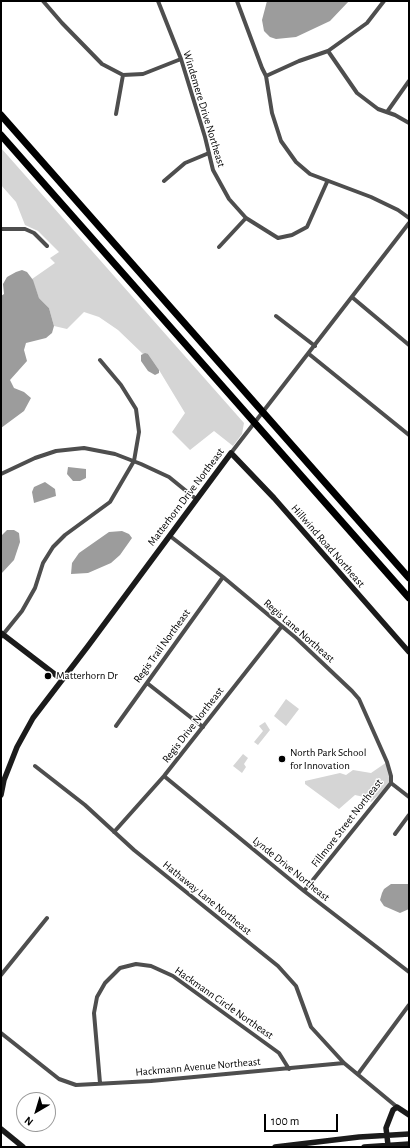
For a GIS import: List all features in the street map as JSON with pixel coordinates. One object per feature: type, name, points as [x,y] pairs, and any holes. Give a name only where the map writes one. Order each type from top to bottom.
[{"type":"highway","points":[[1,115],[409,578]]},
{"type":"highway","points":[[1,135],[409,598]]},
{"type":"highway","points":[[333,492],[409,573]]},
{"type":"street","points":[[43,1],[62,24],[102,64],[122,75],[144,74],[181,59]]},
{"type":"street","name":"Windemere Drive Northeast","points":[[158,1],[181,59],[213,170],[229,199],[246,218],[278,238],[292,234],[307,227],[327,182]]},
{"type":"street","points":[[237,1],[266,76],[272,113],[281,141],[296,162],[310,174],[327,182],[371,197],[398,210],[409,218]]},
{"type":"street","points":[[266,76],[299,61],[328,51],[367,24],[384,1]]},
{"type":"street","points":[[328,51],[357,93],[378,109],[409,123]]},
{"type":"street","points":[[116,114],[122,75]]},
{"type":"street","points":[[387,112],[409,81]]},
{"type":"street","points":[[164,181],[185,163],[209,153]]},
{"type":"street","points":[[219,247],[246,218]]},
{"type":"street","name":"Matterhorn Drive Northeast","points":[[1,795],[4,780],[17,747],[33,718],[170,536],[196,499],[409,223]]},
{"type":"street","points":[[1,229],[25,229],[34,233],[47,246]]},
{"type":"street","points":[[352,298],[409,345]]},
{"type":"street","points":[[276,316],[315,346]]},
{"type":"street","points":[[309,354],[409,435]]},
{"type":"street","points":[[61,679],[2,635],[22,611],[35,588],[44,563],[53,547],[64,535],[110,502],[134,461],[139,432],[136,409],[122,385],[100,360]]},
{"type":"street","points":[[1,474],[34,458],[56,451],[84,448],[115,454],[134,461],[169,477],[196,499]]},
{"type":"street","name":"Hillwind Road Northeast","points":[[231,453],[274,498],[409,652]]},
{"type":"street","name":"Regis Lane Northeast","points":[[170,536],[223,577],[315,654],[359,699],[387,762]]},
{"type":"street","name":"Regis Trail Northeast","points":[[116,726],[223,577]]},
{"type":"street","name":"Regis Drive Northeast","points":[[114,832],[164,776],[282,626]]},
{"type":"street","points":[[147,683],[202,728]]},
{"type":"street","name":"Fillmore Street Northeast","points":[[304,891],[391,783],[391,776],[387,762]]},
{"type":"street","name":"Hathaway Lane Northeast","points":[[34,766],[85,805],[134,850],[278,966],[296,986],[311,1027],[344,1063]]},
{"type":"street","name":"Lynde Drive Northeast","points":[[164,776],[304,891],[409,972]]},
{"type":"street","points":[[391,783],[409,797]]},
{"type":"street","points":[[395,834],[409,815]]},
{"type":"street","points":[[1,975],[47,918]]},
{"type":"street","name":"Hackmann Circle Northeast","points":[[100,1083],[94,1013],[97,997],[105,983],[120,968],[136,964],[151,966],[173,976],[279,1053],[289,1069]]},
{"type":"street","points":[[358,1074],[409,1005]]},
{"type":"street","name":"Hackmann Avenue Northeast","points":[[1,1033],[59,1079],[76,1085],[151,1081],[344,1063]]},
{"type":"street","points":[[344,1063],[397,1107],[409,1115]]},
{"type":"street","points":[[388,1145],[388,1121],[393,1110],[397,1107]]},
{"type":"street","points":[[1,1129],[23,1147]]},
{"type":"street","points":[[275,1147],[409,1134]]},
{"type":"street","points":[[364,1147],[409,1144]]},
{"type":"shaded area","points":[[267,1],[349,1],[330,21],[296,37],[276,39],[270,37],[264,31],[262,20]]},
{"type":"shaded area","points":[[1,148],[244,423],[242,434],[233,446],[214,431],[190,450],[172,432],[185,413],[159,370],[148,354],[143,354],[118,330],[99,317],[84,312],[67,329],[54,326],[49,308],[39,298],[32,279],[55,263],[50,258],[59,252],[38,231],[25,225],[16,202],[1,185]]},
{"type":"shaded area","points":[[22,270],[27,272],[33,280],[39,298],[49,308],[54,326],[52,333],[46,338],[26,343],[24,350],[27,361],[10,380],[14,388],[24,392],[31,398],[24,411],[1,428],[1,296],[4,294],[3,284],[7,277]]},
{"type":"shaded area","points":[[145,353],[148,354],[159,370],[159,373],[155,375],[148,371],[141,361],[141,355]]},
{"type":"shaded area","points":[[68,467],[86,469],[86,478],[80,481],[73,481],[67,474]]},
{"type":"shaded area","points":[[45,482],[55,489],[56,496],[34,503],[32,492],[34,487]]},
{"type":"shaded area","points":[[7,530],[14,530],[19,533],[20,542],[14,560],[1,574],[1,536]]},
{"type":"shaded area","points":[[122,531],[129,534],[132,538],[120,555],[111,563],[88,573],[71,574],[72,563],[79,553],[109,532]]},
{"type":"shaded area","points":[[286,699],[299,709],[286,726],[274,716]]},
{"type":"shaded area","points":[[265,722],[270,730],[258,745],[254,742],[263,731],[259,726]]},
{"type":"shaded area","points":[[243,754],[248,758],[244,764],[246,767],[242,773],[233,766]]},
{"type":"shaded area","points":[[387,762],[391,783],[371,802],[364,797],[355,795],[339,809],[305,784],[305,781],[340,773],[346,775],[353,770],[371,773]]},
{"type":"shaded area","points":[[391,884],[409,884],[409,909],[400,913],[384,906],[380,900],[382,893],[384,889]]},
{"type":"place","name":"Matterhorn Dr","points":[[48,676]]},
{"type":"place","name":"North Park School for Innovation","points":[[282,759]]}]
